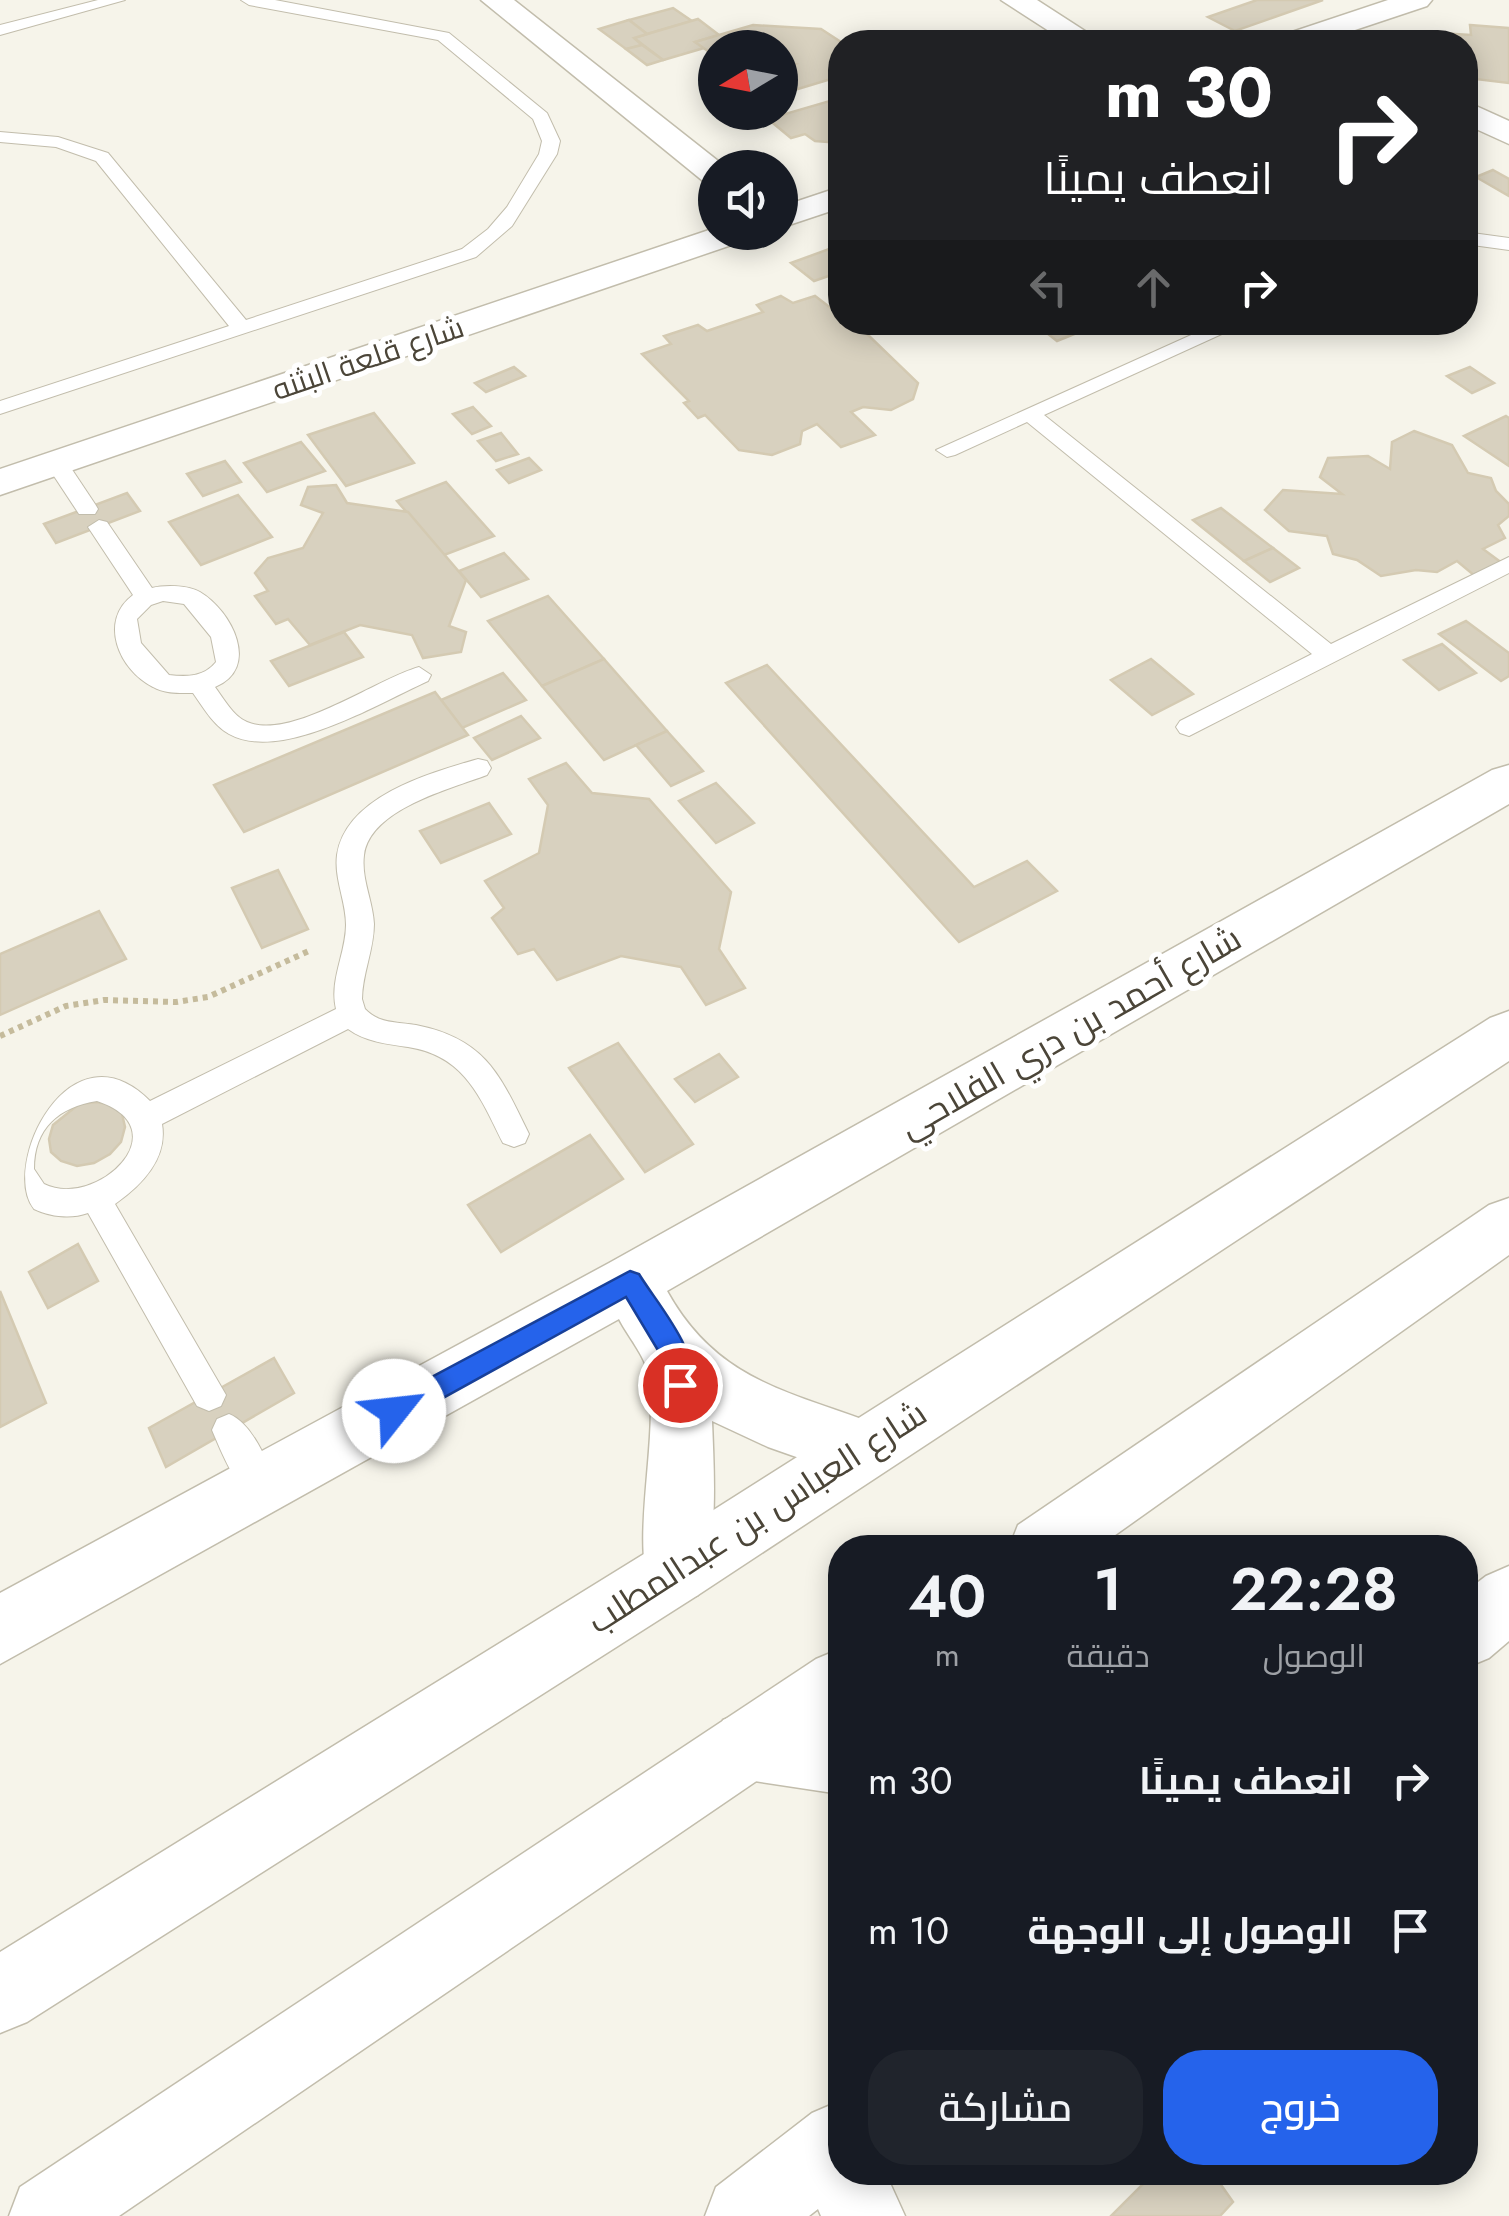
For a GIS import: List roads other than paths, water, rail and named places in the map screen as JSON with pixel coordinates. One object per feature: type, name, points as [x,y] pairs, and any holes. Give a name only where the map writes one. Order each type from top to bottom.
[{"type":"street","points":[[496,0],[698,160]]},
{"type":"street","points":[[1016,0],[1067,30]]},
{"type":"street","points":[[1348,30],[1417,0]]},
{"type":"street","points":[[1478,118],[1509,134]]},
{"type":"street","points":[[798,212],[828,201]]},
{"type":"street","name":"شارع قلعة البثنه","points":[[0,483],[698,245]]},
{"type":"street","name":"شارع أحمد بن دري الفلاحي","points":[[0,1630],[630,1282],[1509,782]]},
{"type":"street","name":"شارع العباس بن عبدالمطلب","points":[[0,1995],[675,1572],[1509,1033]]},
{"type":"street","points":[[1060,1535],[1509,1223]]},
{"type":"street","points":[[630,1282],[678,1360],[763,1414],[812,1435],[863,1448]]},
{"type":"street","points":[[675,1572],[682,1462],[678,1360]]},
{"type":"street","points":[[1478,1624],[1509,1599]]},
{"type":"street","points":[[49,2216],[828,1691]]},
{"type":"street","points":[[748,1745],[828,1756]]},
{"type":"street","points":[[744,2216],[828,2177]]},
{"type":"lane","points":[[0,30],[116,0]]},
{"type":"lane","points":[[0,408],[469,253],[492,240],[515,210],[548,154],[551,141],[541,117],[443,36],[249,0]]},
{"type":"lane","points":[[0,136],[58,142],[102,158],[242,328]]},
{"type":"lane","points":[[1478,240],[1509,244]]},
{"type":"lane","points":[[947,450],[1209,335]]},
{"type":"lane","points":[[1030,414],[1328,655]]},
{"type":"lane","points":[[56,464],[146,597]]},
{"type":"lane","points":[[1189,727],[1506,570]]},
{"type":"lane","points":[[178,593],[191,598],[228,645],[226,667],[200,684],[172,686],[160,682],[124,633],[120,624],[124,613],[146,597],[178,593]]},
{"type":"lane","points":[[200,684],[232,726],[261,735],[296,728],[419,675]]},
{"type":"lane","points":[[478,768],[379,812],[360,831],[350,853],[350,876],[360,926],[348,994],[352,1014],[361,1023],[384,1032],[456,1047],[474,1061],[514,1134]]},
{"type":"lane","points":[[147,1117],[352,1014]]},
{"type":"lane","points":[[73,1092],[119,1092],[136,1102],[147,1117],[150,1134],[146,1154],[135,1172],[96,1198],[71,1204],[47,1201],[8,1179],[18,1137],[51,1103],[73,1092]]},
{"type":"lane","points":[[96,1198],[209,1395]]},
{"type":"lane","points":[[229,1430],[260,1485]]}]
